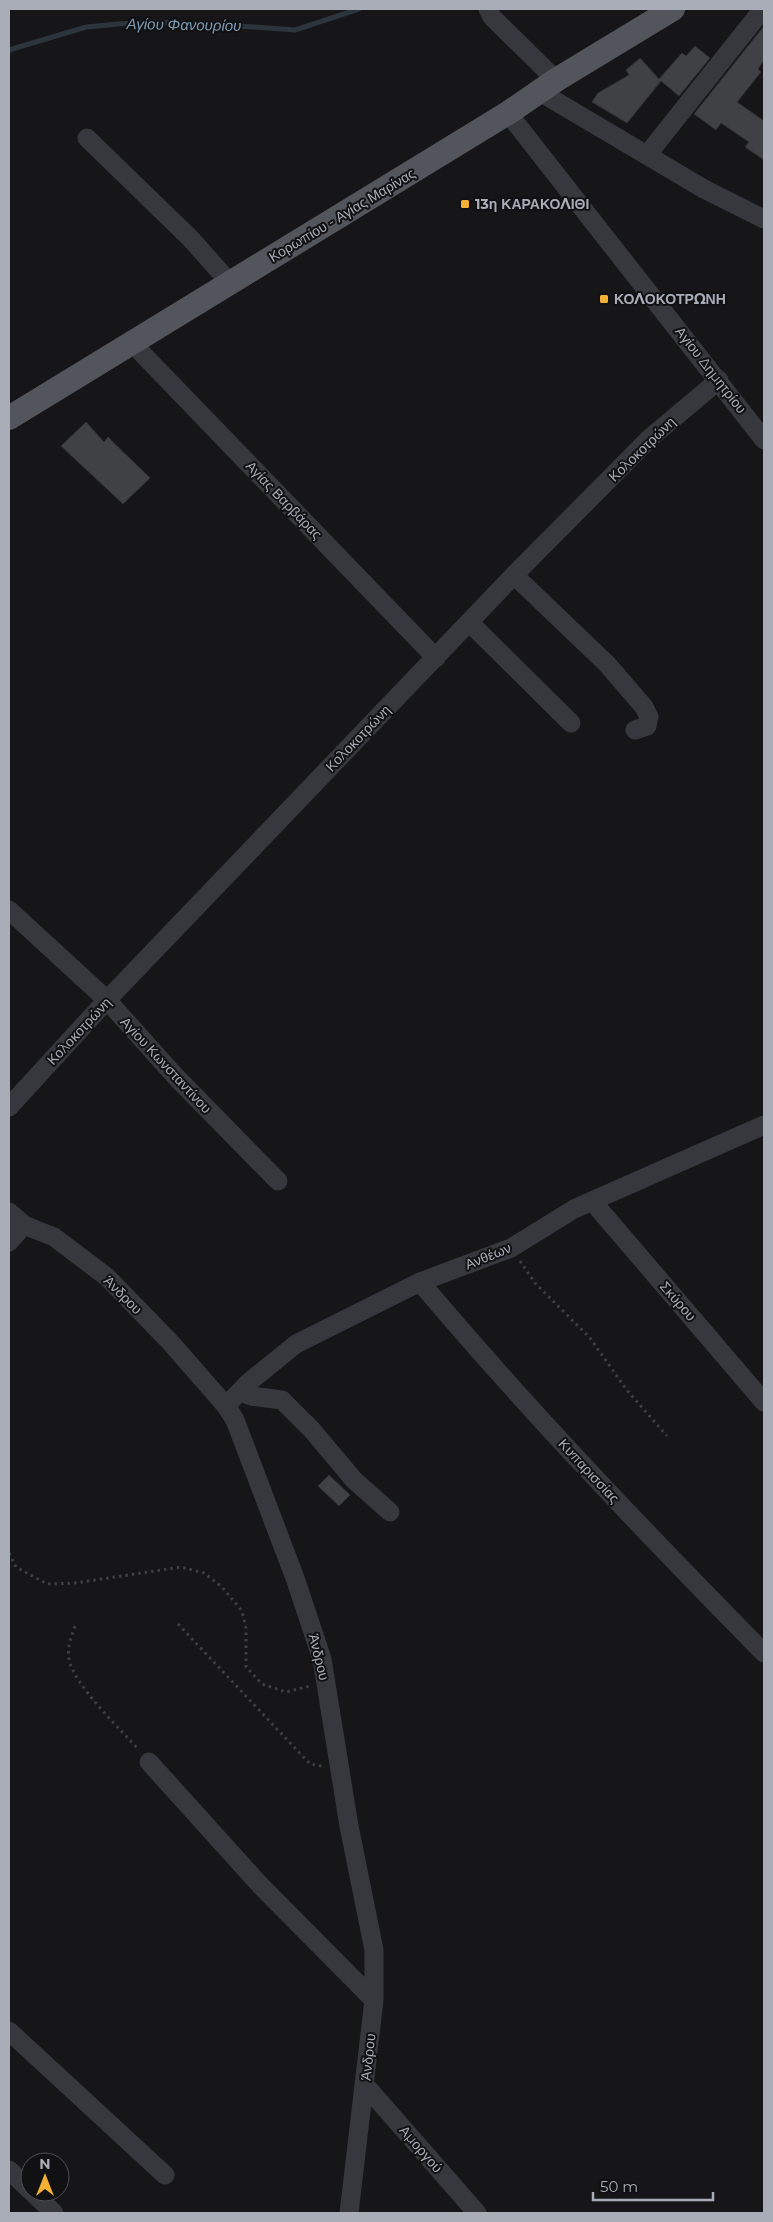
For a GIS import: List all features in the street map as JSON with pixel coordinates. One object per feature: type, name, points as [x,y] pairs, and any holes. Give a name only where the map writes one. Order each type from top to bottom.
[{"type":"main road","name":"Κορωπίου - Αγίας Μαρίνας","points":[[9,418],[508,113],[548,86],[673,9]]},
{"type":"street","points":[[488,9],[492,17],[548,86],[647,155],[704,189],[764,219]]},
{"type":"street","points":[[647,155],[763,9]]},
{"type":"street","name":"Αγίου Δημητρίου","points":[[508,113],[719,380],[764,440]]},
{"type":"street","points":[[87,138],[192,239],[230,283]]},
{"type":"street","name":"Αγίας Βαρβάρας","points":[[132,342],[436,658]]},
{"type":"street","name":"Κολοκοτρώνη","points":[[9,1107],[107,1000],[514,575],[650,438],[719,380]]},
{"type":"street","points":[[514,575],[607,664],[644,707],[649,718],[646,726],[635,730]]},
{"type":"street","points":[[470,623],[571,723]]},
{"type":"street","name":"Αγίου Κωνσταντίνου","points":[[9,910],[107,1000],[176,1077],[278,1181]]},
{"type":"street","name":"Ανθέων","points":[[226,1406],[248,1383],[296,1344],[420,1282],[511,1248],[574,1209],[764,1125]]},
{"type":"street","name":"Σκύρου","points":[[592,1201],[764,1402]]},
{"type":"street","name":"Άνδρου","points":[[9,1212],[24,1224],[54,1236],[107,1277],[171,1343],[226,1406],[235,1420],[295,1578],[322,1659],[339,1769],[374,1950],[374,2000],[365,2085],[354,2157],[349,2213]]},
{"type":"street","points":[[9,1242],[24,1224]]},
{"type":"street","name":"Κυπαρισσίας","points":[[420,1282],[546,1425],[650,1537],[764,1653]]},
{"type":"street","points":[[241,1392],[251,1396],[282,1400],[312,1430],[354,1480],[390,1512]]},
{"type":"street","points":[[149,1762],[260,1884],[374,2000]]},
{"type":"street","points":[[9,2031],[165,2175]]},
{"type":"street","name":"Αμοργού","points":[[365,2085],[477,2213]]},
{"type":"street","points":[[9,2170],[20,2180]]},
{"type":"street","points":[[42,2202],[54,2213]]},
{"type":"path","points":[[511,1248],[535,1283],[590,1338],[626,1389],[667,1436]]},
{"type":"path","points":[[9,1553],[16,1567],[47,1584],[84,1582],[181,1568],[204,1572],[222,1587],[242,1611],[246,1628],[246,1667],[262,1684],[286,1692],[325,1682]]},
{"type":"path","points":[[178,1624],[310,1764],[339,1769]]},
{"type":"path","points":[[75,1626],[69,1641],[69,1660],[79,1681],[149,1762]]},
{"type":"building","points":[[764,26],[764,60],[758,69],[761,72],[737,102],[764,121],[764,160],[745,147],[749,142],[721,123],[716,130],[694,114]]},
{"type":"building","points":[[695,46],[710,58],[679,96],[661,81],[627,123],[592,102],[598,93],[629,75],[626,70],[640,58],[659,79],[682,53],[686,56]]},
{"type":"building","points":[[86,422],[104,442],[108,437],[150,478],[123,504],[61,446]]},
{"type":"building","points":[[329,1475],[350,1495],[339,1506],[318,1486]]},
{"type":"waterway","name":"Αγίου Φανουρίου","points":[[9,50],[86,27],[153,22],[295,30],[359,9]]},
{"type":"place","name":"13η ΚΑΡΑΚΟΛΙΘΙ","points":[[465,204]]},
{"type":"place","name":"ΚΟΛΟΚΟΤΡΩΝΗ","points":[[604,299]]}]
